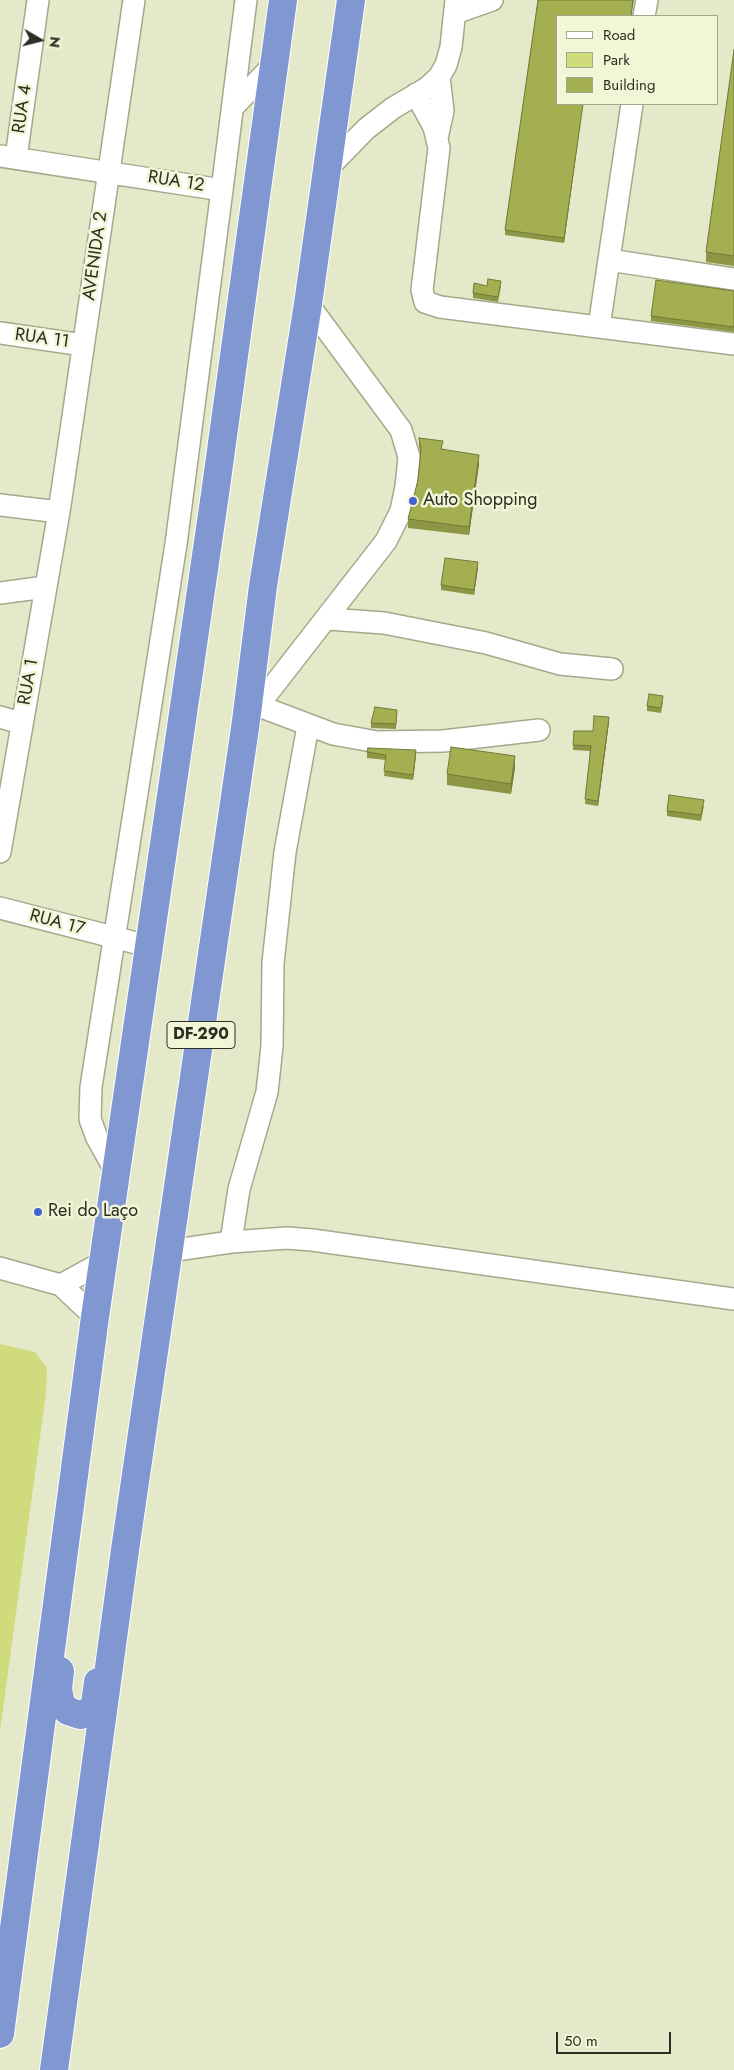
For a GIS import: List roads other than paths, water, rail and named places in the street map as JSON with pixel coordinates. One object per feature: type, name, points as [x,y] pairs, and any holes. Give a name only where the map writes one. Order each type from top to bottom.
[{"type":"highway","points":[[0,2034],[95,1317],[215,494],[276,62],[283,0]]},
{"type":"highway","name":"DF-290","points":[[54,2070],[125,1550],[169,1252],[253,714],[263,586],[308,304],[351,0]]},
{"type":"highway","points":[[65,1552],[71,1564],[72,1583],[58,1690],[60,1704],[68,1711],[80,1714],[91,1711],[94,1704],[109,1590],[125,1550]]},
{"type":"highway","points":[[64,2002],[66,2070]]},
{"type":"street","name":"RUA 4","points":[[8,157],[38,0]]},
{"type":"street","name":"AVENIDA 2","points":[[59,512],[134,0]]},
{"type":"street","name":"RUA 12","points":[[8,157],[222,190],[246,0]]},
{"type":"street","points":[[328,168],[366,129],[439,77],[446,65],[451,47],[455,6],[492,0]]},
{"type":"street","points":[[644,15],[646,0]]},
{"type":"street","points":[[234,106],[276,62]]},
{"type":"street","points":[[439,77],[443,111],[438,138],[438,158],[422,290],[425,302],[440,307],[734,344]]},
{"type":"street","points":[[416,94],[438,138]]},
{"type":"street","points":[[600,327],[632,105]]},
{"type":"street","points":[[116,1172],[96,1138],[90,1120],[90,1104],[176,544],[222,190]]},
{"type":"street","points":[[609,260],[734,279]]},
{"type":"street","points":[[308,304],[401,430],[408,457],[406,487],[401,511],[393,530],[369,566],[253,714],[355,738],[413,742],[460,740],[538,730]]},
{"type":"street","name":"RUA 11","points":[[0,333],[83,345]]},
{"type":"street","points":[[0,505],[59,512]]},
{"type":"street","name":"RUA 1","points":[[0,852],[59,512]]},
{"type":"street","points":[[0,593],[45,587]]},
{"type":"street","points":[[328,619],[384,623],[486,643],[560,664],[612,669]]},
{"type":"street","points":[[0,717],[22,723]]},
{"type":"street","points":[[231,1242],[239,1189],[267,1092],[272,1046],[273,963],[285,852],[308,726]]},
{"type":"street","name":"RUA 17","points":[[0,908],[148,946]]},
{"type":"street","points":[[169,1252],[231,1242],[287,1238],[312,1240],[734,1299]]},
{"type":"street","points":[[61,1285],[103,1262]]},
{"type":"street","points":[[0,1268],[61,1285],[95,1317]]},
{"type":"place","name":"Auto Shopping","points":[[413,501]]},
{"type":"place","name":"Rei do Laço","points":[[38,1212]]}]
